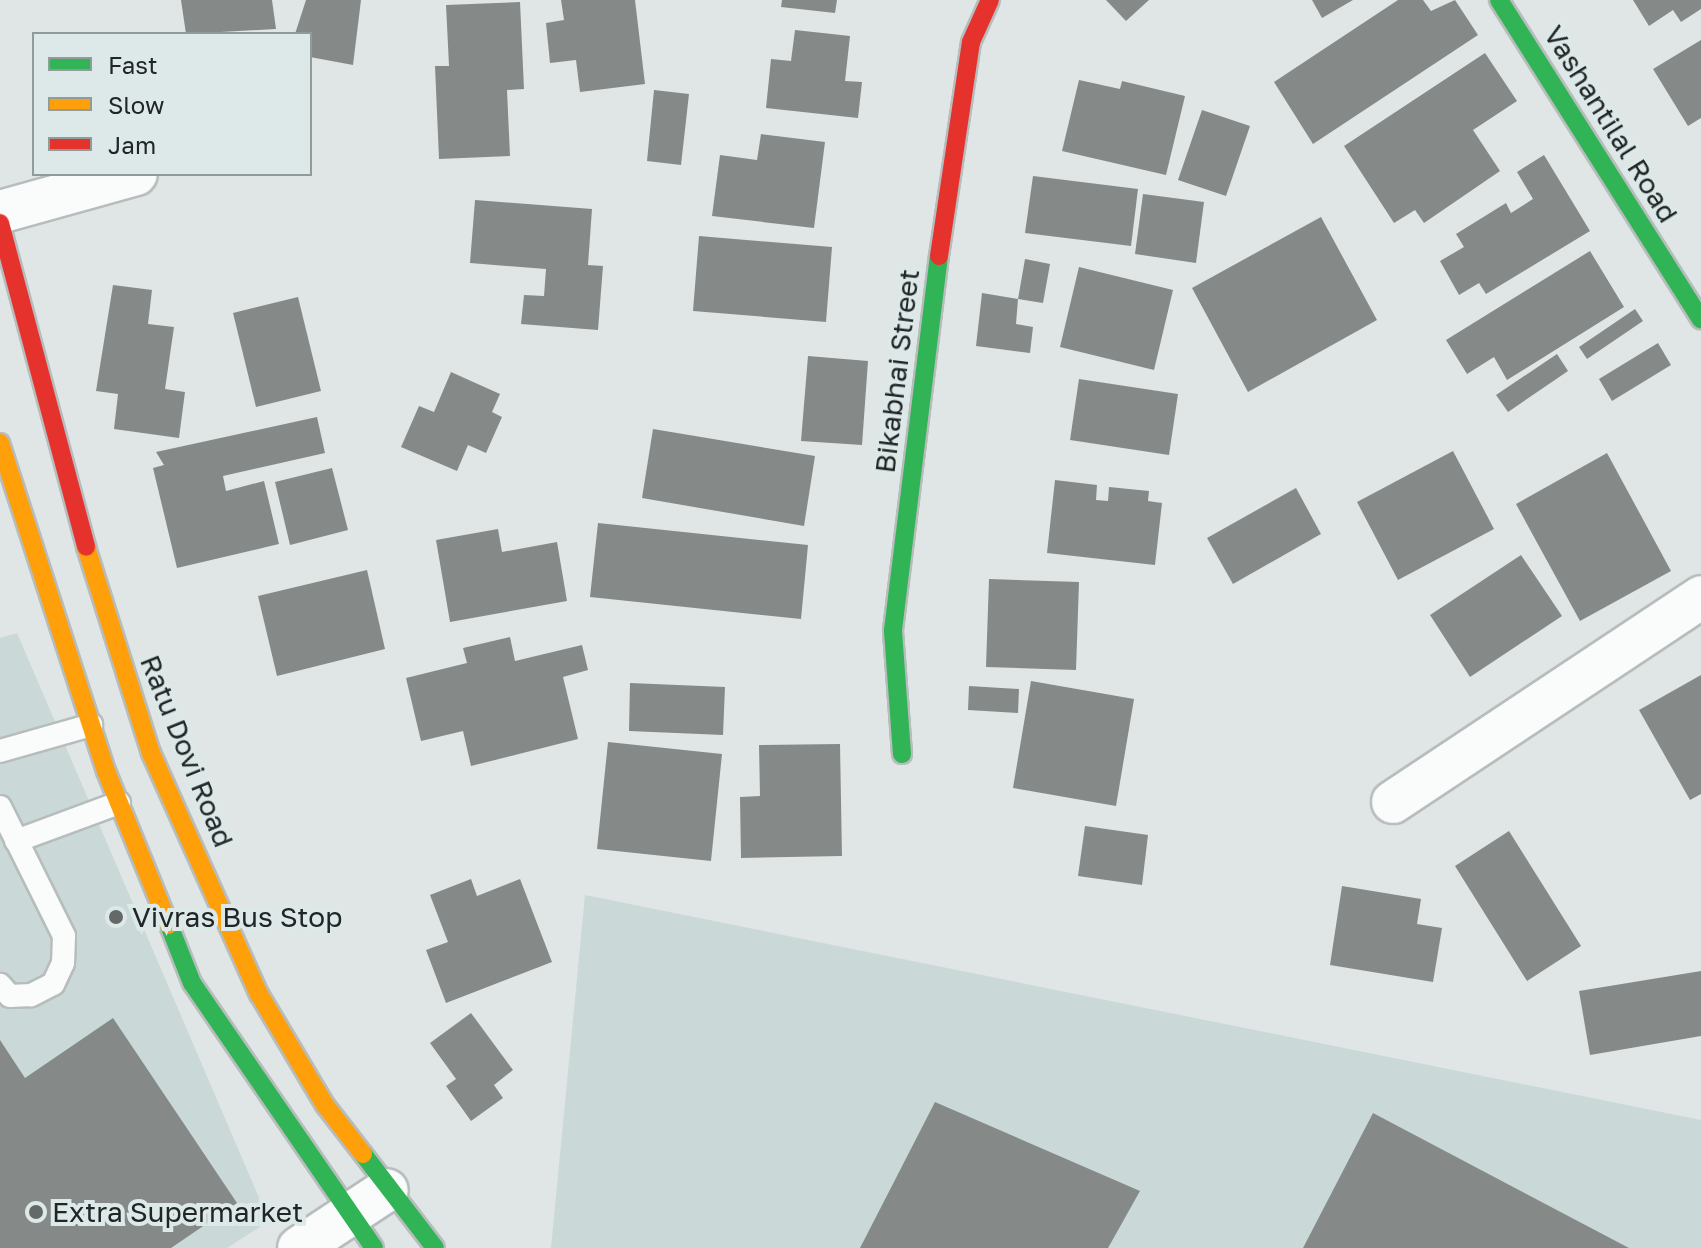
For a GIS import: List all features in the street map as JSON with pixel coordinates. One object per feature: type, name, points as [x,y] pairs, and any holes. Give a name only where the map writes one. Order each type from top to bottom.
[{"type":"main road","name":"Bikabhai Street","points":[[902,754],[893,630],[954,135],[971,42],[990,0]]},
{"type":"main road","name":"Vashantilal Road","points":[[1499,0],[1701,319]]},
{"type":"main road","name":"Ratu Dovi Road","points":[[0,223],[97,590],[151,753],[259,994],[325,1105],[387,1190],[435,1248]]},
{"type":"main road","points":[[0,443],[106,771],[192,983],[374,1248]]},
{"type":"main road","points":[[106,771],[151,753]]},
{"type":"street","points":[[0,212],[129,176]]},
{"type":"street","points":[[1393,802],[1701,597]]},
{"type":"street","points":[[299,1248],[387,1190]]},
{"type":"lane","points":[[0,751],[91,725]]},
{"type":"lane","points":[[16,841],[119,803]]},
{"type":"lane","points":[[0,807],[64,936],[63,963],[53,984],[31,995],[10,996],[0,985]]},
{"type":"shaded area","points":[[17,633],[269,1221],[227,1248],[0,1248],[0,638]]},
{"type":"shaded area","points":[[585,895],[1701,1120],[1701,1248],[551,1248]]},
{"type":"building","points":[[181,0],[272,0],[276,29],[186,32]]},
{"type":"building","points":[[306,0],[361,0],[353,65],[312,57],[312,32],[296,32]]},
{"type":"building","points":[[561,0],[635,0],[645,84],[580,92],[576,60],[550,63],[546,23],[564,20]]},
{"type":"building","points":[[782,0],[837,0],[835,13],[781,7]]},
{"type":"building","points":[[1106,0],[1149,0],[1126,21]]},
{"type":"building","points":[[1312,0],[1353,0],[1322,18]]},
{"type":"building","points":[[1398,0],[1423,0],[1431,11],[1455,0],[1478,35],[1313,144],[1274,82]]},
{"type":"building","points":[[1633,0],[1701,0],[1701,9],[1681,22],[1673,10],[1649,26]]},
{"type":"building","points":[[520,2],[524,89],[507,90],[510,156],[439,159],[435,66],[449,66],[446,5]]},
{"type":"building","points":[[795,30],[850,36],[845,81],[862,82],[858,118],[766,108],[771,59],[791,61]]},
{"type":"building","points":[[1701,40],[1701,118],[1688,126],[1653,69]]},
{"type":"building","points":[[1485,53],[1517,101],[1473,130],[1500,171],[1424,223],[1415,210],[1394,223],[1344,146]]},
{"type":"building","points":[[1079,80],[1120,89],[1122,81],[1185,96],[1166,175],[1062,151]]},
{"type":"building","points":[[654,90],[689,94],[681,165],[647,161]]},
{"type":"building","points":[[1202,110],[1250,126],[1226,196],[1178,180]]},
{"type":"building","points":[[761,134],[825,142],[814,228],[712,216],[720,155],[757,160]]},
{"type":"building","points":[[1544,155],[1590,231],[1486,294],[1479,283],[1459,295],[1440,261],[1464,247],[1456,234],[1506,203],[1511,213],[1533,199],[1517,172]]},
{"type":"building","points":[[1033,176],[1138,189],[1131,246],[1025,233]]},
{"type":"building","points":[[1143,194],[1204,202],[1196,263],[1135,254]]},
{"type":"building","points":[[475,200],[592,209],[588,265],[603,266],[598,330],[521,324],[524,295],[544,296],[546,269],[470,263]]},
{"type":"building","points":[[1321,217],[1377,320],[1248,392],[1192,288]]},
{"type":"building","points":[[699,236],[832,247],[826,322],[693,311]]},
{"type":"building","points":[[1590,251],[1624,307],[1507,380],[1494,357],[1467,374],[1446,340]]},
{"type":"building","points":[[1025,259],[1050,264],[1043,303],[1018,299]]},
{"type":"building","points":[[1079,267],[1173,290],[1154,370],[1060,347]]},
{"type":"building","points":[[113,285],[152,290],[148,324],[174,327],[165,389],[185,392],[179,438],[114,429],[118,394],[96,391]]},
{"type":"building","points":[[982,293],[1018,299],[1016,324],[1033,327],[1030,353],[976,346]]},
{"type":"building","points":[[298,297],[321,391],[256,407],[233,313]]},
{"type":"building","points":[[1635,309],[1643,321],[1587,359],[1579,347]]},
{"type":"building","points":[[1658,343],[1671,365],[1612,401],[1599,379]]},
{"type":"building","points":[[1557,354],[1568,371],[1508,412],[1496,395]]},
{"type":"building","points":[[808,356],[868,361],[862,445],[801,441]]},
{"type":"building","points":[[451,372],[500,394],[492,412],[502,417],[486,453],[468,445],[457,471],[401,447],[419,406],[434,412]]},
{"type":"building","points":[[1079,379],[1178,394],[1169,455],[1070,440]]},
{"type":"building","points":[[317,417],[325,453],[223,476],[226,491],[264,481],[279,544],[177,568],[153,468],[164,465],[156,452]]},
{"type":"building","points":[[653,429],[815,456],[804,526],[642,498]]},
{"type":"building","points":[[1453,451],[1494,529],[1398,580],[1357,502]]},
{"type":"building","points":[[1607,453],[1671,571],[1580,621],[1516,504]]},
{"type":"building","points":[[332,468],[348,530],[290,545],[275,482]]},
{"type":"building","points":[[1055,480],[1097,485],[1096,500],[1108,501],[1109,487],[1149,491],[1148,501],[1162,503],[1155,565],[1047,553]]},
{"type":"building","points":[[1296,488],[1321,534],[1233,584],[1207,538]]},
{"type":"building","points":[[598,523],[808,545],[801,619],[590,597]]},
{"type":"building","points":[[498,529],[502,552],[557,542],[567,601],[450,622],[436,540]]},
{"type":"building","points":[[1521,555],[1562,616],[1470,677],[1430,615]]},
{"type":"building","points":[[367,570],[385,649],[277,676],[258,596]]},
{"type":"building","points":[[989,579],[1079,582],[1076,670],[986,667]]},
{"type":"building","points":[[510,637],[515,661],[582,645],[588,670],[563,677],[578,739],[471,766],[463,731],[421,741],[406,678],[467,663],[463,648]]},
{"type":"building","points":[[1701,675],[1701,794],[1690,800],[1639,710]]},
{"type":"building","points":[[1031,681],[1134,699],[1116,806],[1013,788]]},
{"type":"building","points":[[630,683],[725,687],[723,735],[629,731]]},
{"type":"building","points":[[969,686],[1019,689],[1018,713],[968,710]]},
{"type":"building","points":[[608,742],[722,754],[711,861],[597,849]]},
{"type":"building","points":[[840,744],[842,856],[741,858],[740,797],[760,796],[759,745]]},
{"type":"building","points":[[1085,826],[1148,835],[1142,885],[1078,876]]},
{"type":"building","points":[[1509,831],[1581,946],[1527,981],[1455,866]]},
{"type":"building","points":[[471,879],[477,896],[520,879],[552,962],[446,1003],[426,950],[448,942],[430,895]]},
{"type":"building","points":[[1342,886],[1421,899],[1417,924],[1442,928],[1433,982],[1330,965]]},
{"type":"building","points":[[1701,971],[1701,1036],[1590,1055],[1579,991]]},
{"type":"building","points":[[471,1013],[513,1070],[494,1085],[503,1098],[471,1121],[446,1086],[456,1079],[430,1043]]},
{"type":"building","points":[[113,1018],[237,1203],[171,1248],[0,1248],[0,1040],[25,1078]]},
{"type":"building","points":[[935,1102],[1140,1191],[1108,1248],[860,1248]]},
{"type":"building","points":[[1373,1113],[1629,1248],[1303,1248]]},
{"type":"traffic: fast","points":[[1499,0],[1701,319]]},
{"type":"traffic: fast","points":[[902,754],[893,630],[939,256]]},
{"type":"traffic: fast","points":[[169,925],[192,983],[374,1248]]},
{"type":"traffic: fast","points":[[363,1154],[435,1248]]},
{"type":"traffic: slow","points":[[0,443],[106,771],[169,925]]},
{"type":"traffic: slow","points":[[86,547],[151,753],[259,994],[325,1105],[363,1154]]},
{"type":"traffic: jam","points":[[939,256],[971,42],[990,0]]},
{"type":"traffic: jam","points":[[0,223],[86,547]]},
{"type":"place","name":"Vivras Bus Stop","points":[[116,917]]},
{"type":"place","name":"Extra Supermarket","points":[[36,1212]]}]
